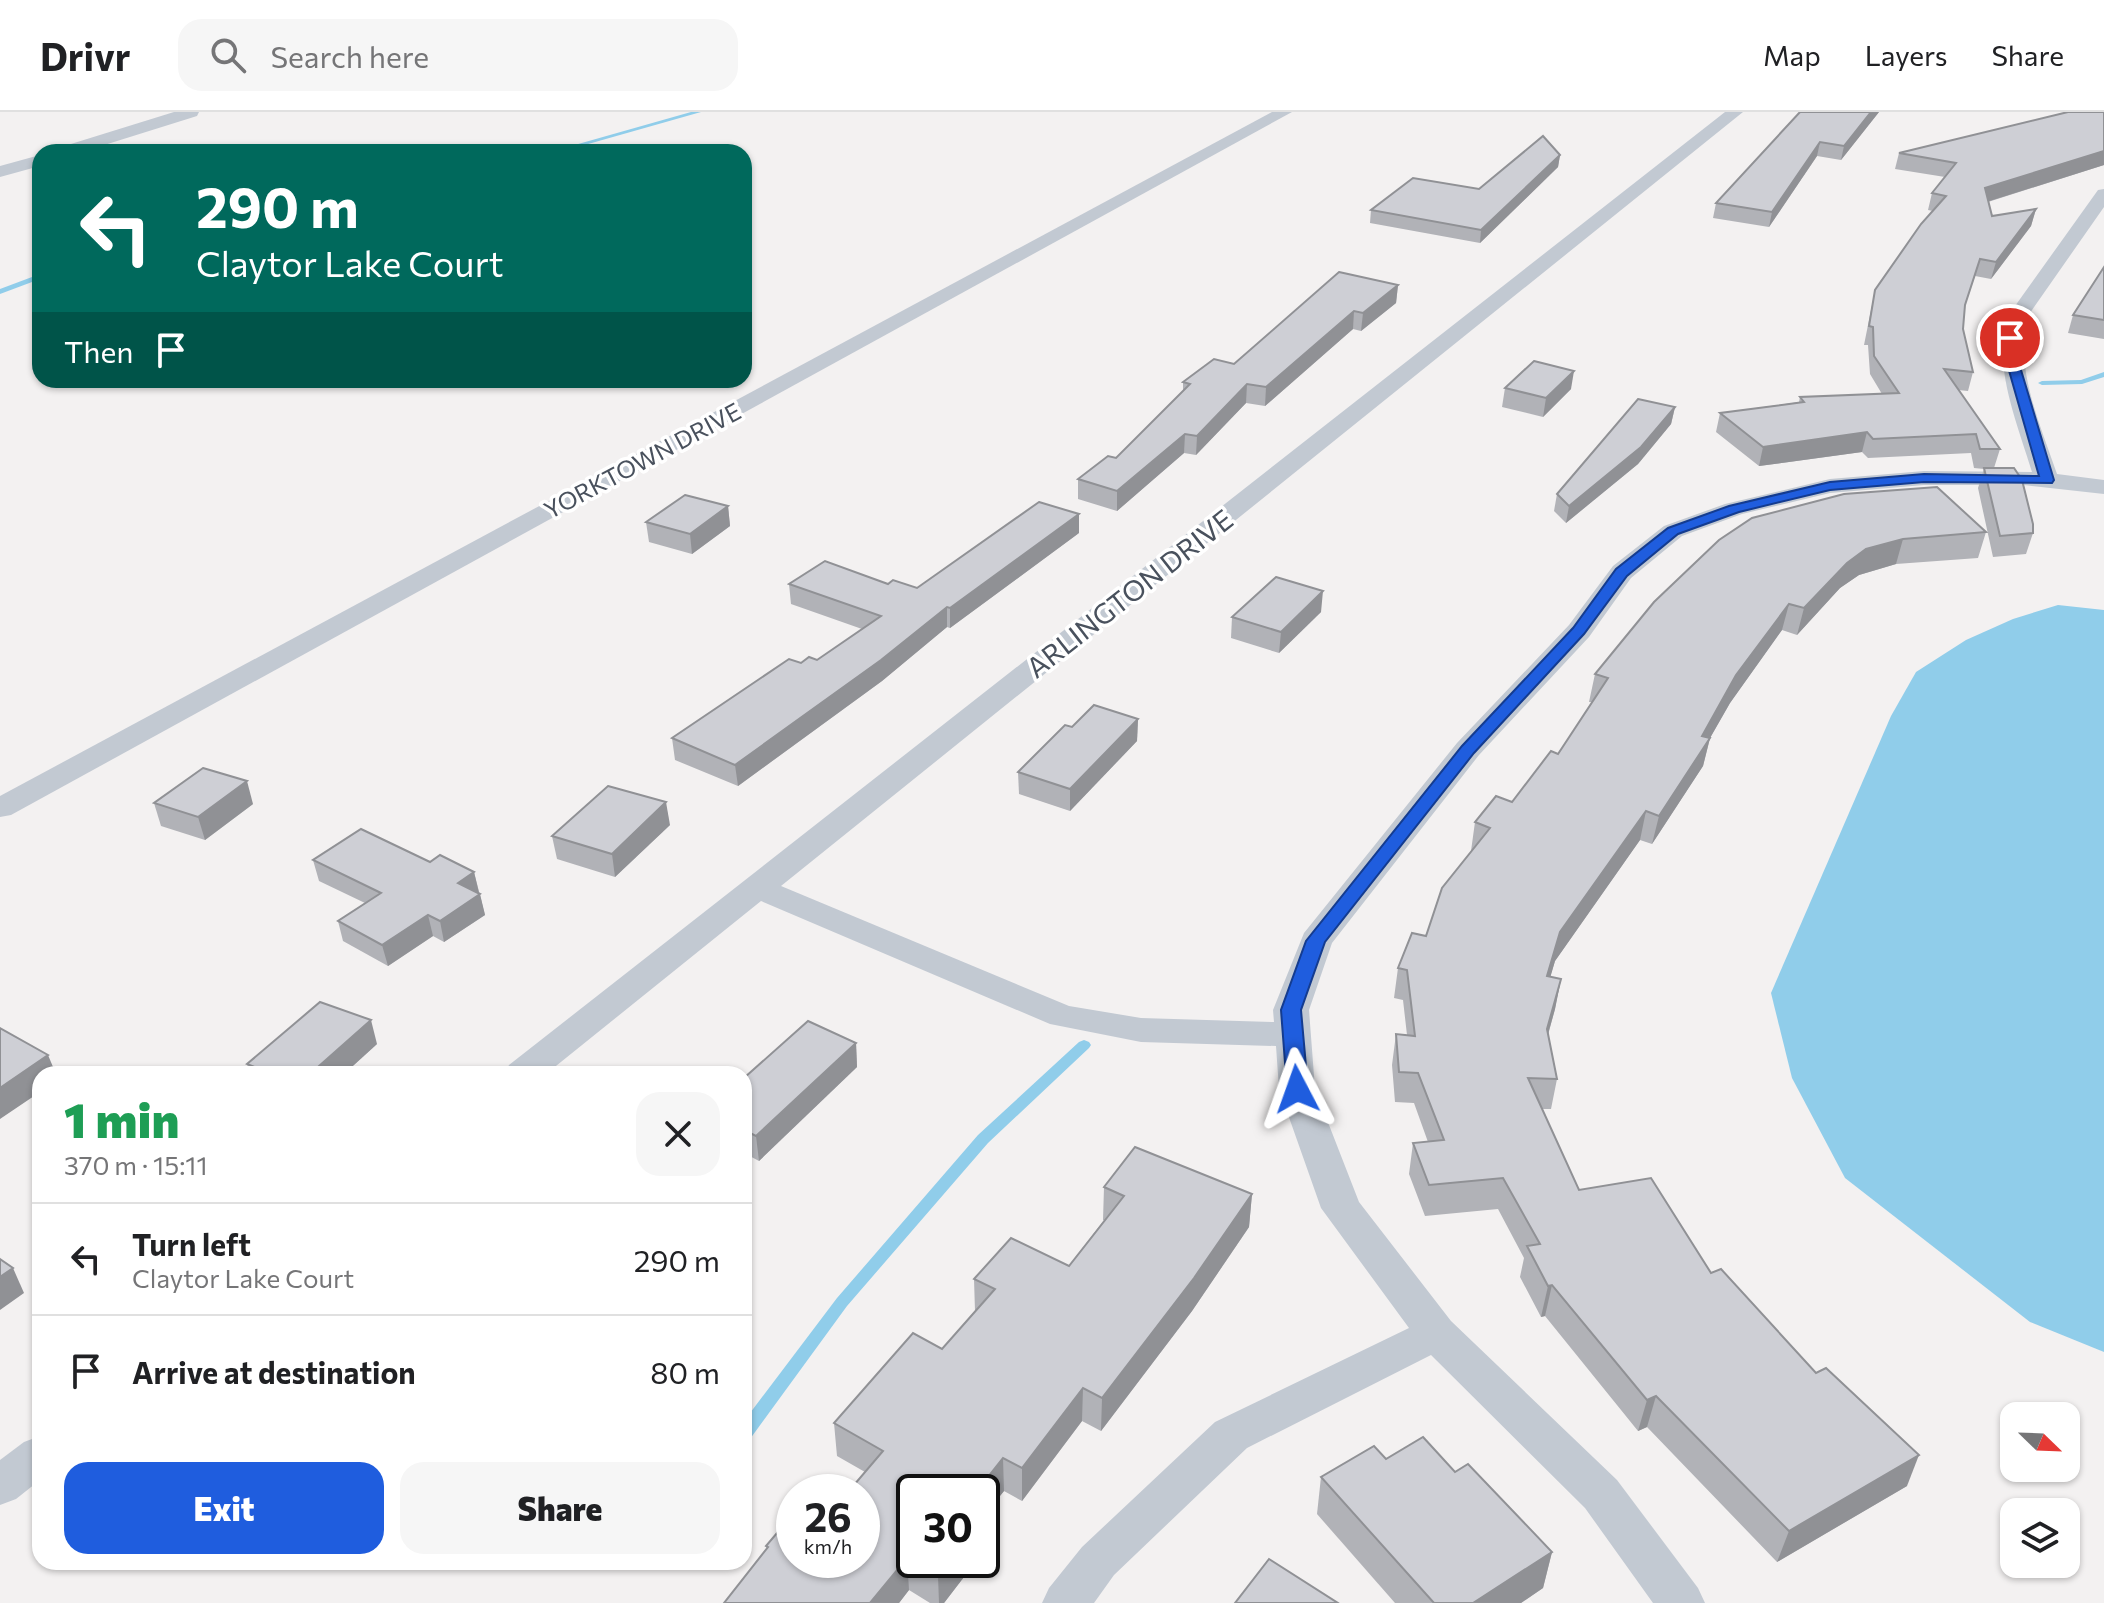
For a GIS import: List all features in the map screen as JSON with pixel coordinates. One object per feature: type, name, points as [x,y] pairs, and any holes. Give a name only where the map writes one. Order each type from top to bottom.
[{"type":"street","points":[[89,144],[191,112]]},
{"type":"street","name":"YORKTOWN DRIVE","points":[[0,808],[1284,112]]},
{"type":"street","name":"ARLINGTON DRIVE","points":[[532,1066],[1735,112]]},
{"type":"street","points":[[0,172],[32,162]]},
{"type":"street","points":[[2047,480],[2012,360],[2010,338],[2015,320],[2104,194]]},
{"type":"street","points":[[1681,1603],[1601,1494],[1436,1333],[1341,1208],[1297,1089],[1291,1010],[1316,941],[1468,749],[1579,631],[1622,572],[1673,531],[1734,509],[1830,486],[1924,478],[2047,480],[2104,487]]},
{"type":"street","points":[[758,888],[1062,1016],[1141,1030],[1293,1035]]},
{"type":"street","points":[[1066,1603],[1098,1561],[1231,1435],[1436,1333]]},
{"type":"street","points":[[0,1486],[32,1461]]},
{"type":"water","points":[[2058,605],[2104,610],[2104,1352],[2030,1322],[1845,1178],[1792,1078],[1771,993],[1891,716],[1916,672],[1966,640],[2013,619]]},
{"type":"building","points":[[1800,112],[1871,112],[1844,146],[1820,142],[1772,212],[1716,203]]},
{"type":"building","points":[[2068,112],[2104,112],[2104,151],[1985,188],[1992,216],[2036,209],[1996,262],[1980,259],[1965,305],[1963,329],[1973,372],[1944,369],[2000,449],[1980,449],[1976,434],[1873,439],[1867,432],[1763,447],[1720,413],[1804,402],[1800,397],[1899,393],[1874,356],[1873,327],[1869,326],[1875,290],[1921,224],[1946,196],[1932,193],[1956,163],[1899,153]]},
{"type":"building","points":[[1543,136],[1560,155],[1481,230],[1371,210],[1413,178],[1479,189]]},
{"type":"building","points":[[2104,267],[2104,320],[2073,315]]},
{"type":"building","points":[[1339,272],[1398,285],[1363,313],[1354,311],[1266,387],[1247,384],[1197,436],[1185,434],[1117,491],[1078,479],[1108,456],[1116,458],[1190,384],[1183,382],[1214,359],[1234,364]]},
{"type":"building","points":[[1534,361],[1574,371],[1546,398],[1505,388]]},
{"type":"building","points":[[1638,399],[1675,407],[1641,447],[1569,506],[1557,494]]},
{"type":"building","points":[[1984,468],[2014,468],[2022,480],[2033,533],[2000,536]]},
{"type":"building","points":[[1937,487],[1986,532],[1903,539],[1866,549],[1847,563],[1804,608],[1789,604],[1736,675],[1702,736],[1710,738],[1659,816],[1646,811],[1560,932],[1547,976],[1561,979],[1547,1029],[1557,1079],[1528,1078],[1579,1190],[1651,1178],[1711,1273],[1721,1269],[1816,1373],[1826,1368],[1919,1455],[1789,1531],[1656,1396],[1647,1400],[1552,1285],[1548,1286],[1527,1246],[1540,1244],[1503,1178],[1429,1185],[1413,1143],[1444,1140],[1418,1073],[1399,1072],[1396,1034],[1415,1036],[1407,970],[1398,968],[1412,933],[1426,936],[1442,888],[1490,828],[1475,822],[1496,796],[1512,802],[1551,751],[1558,754],[1608,678],[1595,674],[1654,602],[1719,540],[1752,518],[1844,494]]},
{"type":"building","points":[[685,495],[728,506],[690,534],[646,522]]},
{"type":"building","points":[[1039,502],[1079,514],[950,608],[947,607],[881,660],[735,765],[672,738],[789,659],[801,663],[809,657],[817,660],[881,616],[789,584],[825,561],[888,584],[893,580],[917,588]]},
{"type":"building","points":[[1276,577],[1323,591],[1281,632],[1232,617]]},
{"type":"building","points":[[1094,705],[1138,719],[1070,789],[1018,772],[1065,725],[1072,727]]},
{"type":"building","points":[[203,768],[247,781],[198,817],[154,803]]},
{"type":"building","points":[[608,786],[666,802],[612,854],[552,836]]},
{"type":"building","points":[[361,829],[430,862],[440,855],[474,872],[458,883],[480,894],[440,921],[428,915],[382,945],[338,921],[381,893],[313,860]]},
{"type":"building","points":[[320,1002],[371,1020],[319,1066],[247,1064]]},
{"type":"building","points":[[808,1021],[856,1043],[756,1136],[752,1134],[752,1071]]},
{"type":"building","points":[[0,1028],[48,1055],[0,1088]]},
{"type":"building","points":[[1135,1147],[1252,1194],[1194,1278],[1102,1398],[1083,1388],[1022,1468],[1003,1458],[990,1474],[896,1474],[896,1571],[870,1603],[724,1603],[752,1570],[776,1534],[776,1578],[880,1578],[880,1474],[863,1474],[883,1451],[834,1423],[913,1333],[942,1349],[995,1289],[974,1279],[1011,1238],[1069,1266],[1124,1196],[1104,1187]]},
{"type":"building","points":[[0,1259],[13,1268],[0,1277]]},
{"type":"building","points":[[1423,1437],[1455,1472],[1468,1464],[1552,1552],[1473,1603],[1434,1603],[1321,1477],[1374,1446],[1386,1459]]},
{"type":"building","points":[[1269,1559],[1338,1603],[1235,1603]]},
{"type":"waterway","points":[[582,144],[698,112]]},
{"type":"waterway","points":[[0,292],[32,279]]},
{"type":"waterway","points":[[2042,383],[2082,382],[2104,374]]},
{"type":"waterway","points":[[752,1423],[842,1302],[983,1139],[1084,1045]]},
{"type":"route","points":[[1297,1089],[1291,1010],[1316,941],[1468,749],[1579,631],[1622,572],[1673,531],[1734,509],[1830,486],[1924,478],[2047,480],[2012,360],[2010,338]]}]
